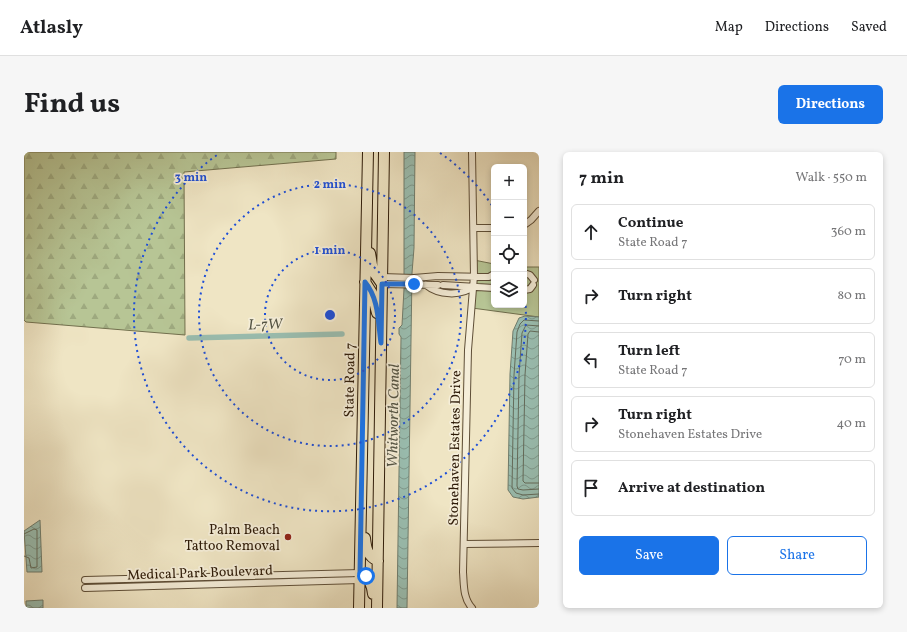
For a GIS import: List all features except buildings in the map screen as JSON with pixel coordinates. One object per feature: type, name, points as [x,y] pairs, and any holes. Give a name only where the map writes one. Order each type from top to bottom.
[{"type":"main road","name":"State Road 7","points":[[359,608],[368,152]]},
{"type":"main road","points":[[376,608],[384,152]]},
{"type":"main road","points":[[366,233],[373,271],[382,280]]},
{"type":"main road","points":[[365,282],[376,302],[381,343]]},
{"type":"main road","points":[[361,498],[366,547],[368,554],[372,559],[378,561]]},
{"type":"main road","points":[[360,577],[369,580],[372,587],[376,608]]},
{"type":"street","name":"Stonehaven Estates Drive","points":[[472,152],[474,286],[468,350],[464,544],[464,586],[466,599],[472,608]]},
{"type":"street","points":[[527,223],[539,211]]},
{"type":"street","points":[[474,228],[491,228]]},
{"type":"street","points":[[527,274],[530,275],[533,283],[530,289],[527,290]]},
{"type":"street","points":[[382,280],[414,281],[438,276],[491,275]]},
{"type":"street","points":[[451,292],[452,276]]},
{"type":"street","points":[[414,281],[426,285],[435,291],[465,292],[474,286]]},
{"type":"street","points":[[426,285],[491,287]]},
{"type":"street","points":[[464,544],[539,543]]},
{"type":"street","points":[[316,574],[317,581]]},
{"type":"street","name":"Medical Park Boulevard","points":[[85,580],[316,574],[360,577]]},
{"type":"street","name":"Medical Park Boulevard","points":[[85,588],[317,581],[360,577]]},
{"type":"green space","points":[[24,152],[336,152],[336,159],[184,172],[185,335],[26,322],[24,320]]},
{"type":"green space","points":[[474,260],[491,263],[491,308],[527,308],[527,267],[539,267],[539,317],[472,308]]},
{"type":"water","points":[[404,152],[415,152],[414,248],[412,273],[407,608],[397,608],[401,337],[399,334],[399,328],[402,325],[404,289]]},
{"type":"water","points":[[525,316],[539,317],[539,497],[523,499],[513,497],[508,490],[510,374],[513,331],[519,318]]},
{"type":"water","points":[[40,520],[42,572],[27,572],[24,531]]},
{"type":"water","points":[[43,600],[43,608],[26,608],[26,601]]},
{"type":"waterway","name":"L-7W","points":[[189,338],[342,334]]},
{"type":"place","name":"Palm Beach Tattoo Removal","points":[[288,537]]},
{"type":"route","points":[[366,576],[360,573],[365,282],[376,302],[381,343],[382,284],[414,284]]},
{"type":"water label","name":"Whitworth Canal","points":[[393,416]]}]
